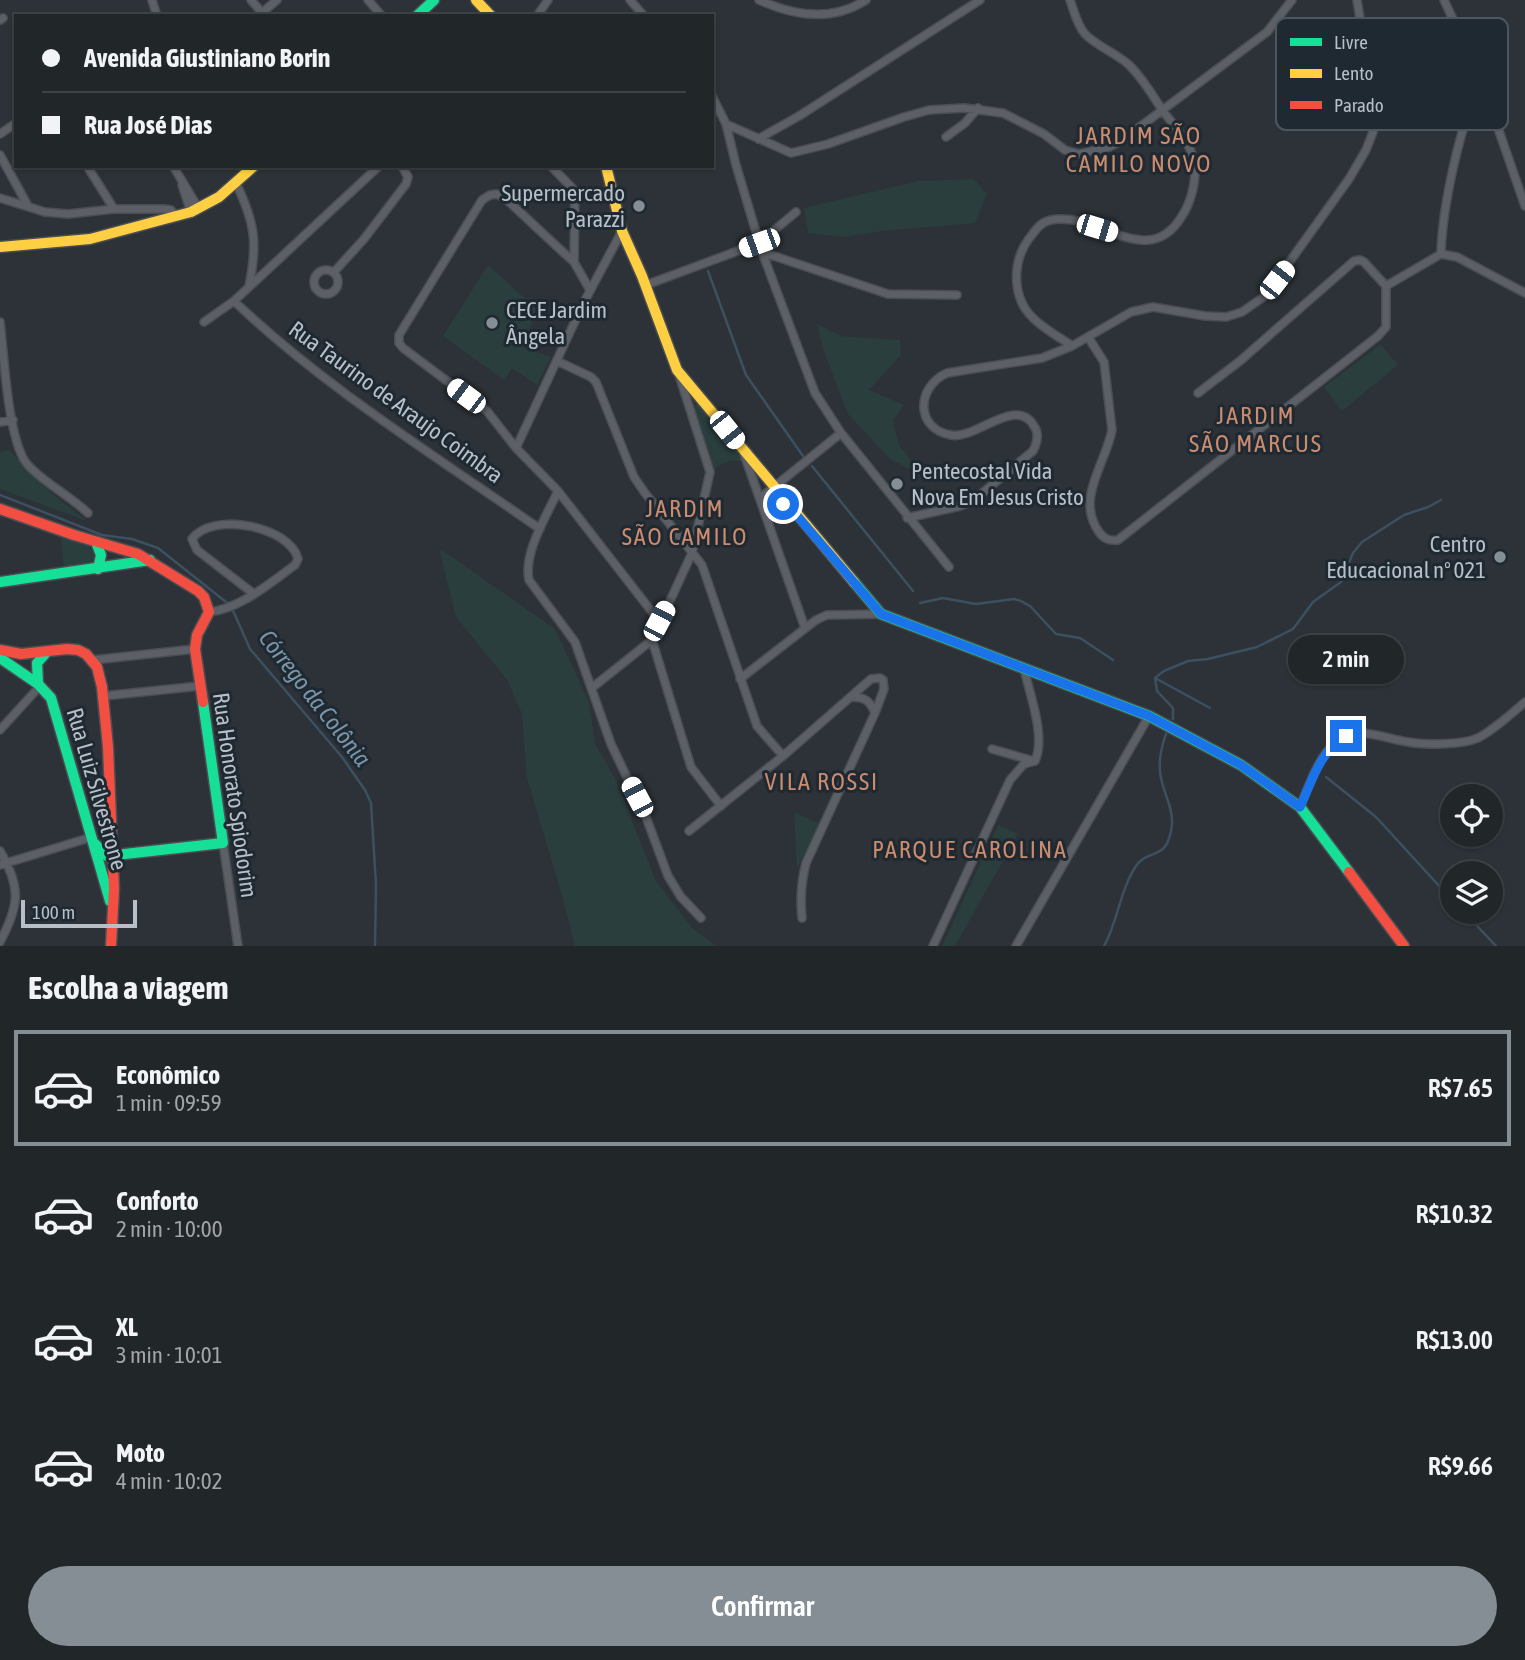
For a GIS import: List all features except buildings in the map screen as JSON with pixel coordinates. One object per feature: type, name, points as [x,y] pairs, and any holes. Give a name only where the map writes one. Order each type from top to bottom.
[{"type":"main road","points":[[419,14],[434,0]]},
{"type":"main road","points":[[476,0],[489,14]]},
{"type":"main road","points":[[0,247],[90,239],[176,217],[219,197],[252,168]]},
{"type":"main road","points":[[606,168],[622,232],[646,285],[677,370],[881,614],[1149,716],[1241,765],[1300,807],[1404,946]]},
{"type":"main road","points":[[0,509],[138,554],[198,591],[215,612],[197,635],[195,649]]},
{"type":"main road","points":[[96,542],[101,555],[98,569]]},
{"type":"main road","points":[[0,582],[151,560]]},
{"type":"main road","name":"Rua Honorato Spiodorim","points":[[195,649],[223,843]]},
{"type":"main road","points":[[0,650],[21,654],[78,650],[93,660],[100,676],[108,747],[114,889],[111,946]]},
{"type":"main road","points":[[39,685],[35,669],[37,660],[48,653]]},
{"type":"main road","points":[[0,658],[39,685]]},
{"type":"main road","name":"Rua Luiz Silvestrone","points":[[39,685],[51,698],[112,909]]},
{"type":"main road","points":[[92,839],[103,854],[112,856],[223,843]]},
{"type":"street","points":[[262,14],[276,0]]},
{"type":"street","points":[[368,0],[380,14]]},
{"type":"street","points":[[630,0],[642,14]]},
{"type":"street","points":[[759,0],[784,10],[811,15],[839,12],[866,0]]},
{"type":"street","points":[[758,139],[799,116],[980,0]]},
{"type":"street","points":[[1070,0],[1083,31],[1129,65],[1183,135],[1194,160],[1195,173],[1186,209],[1172,229],[1157,239],[1136,240],[1069,219],[1052,219],[1037,228],[1018,259],[1018,291],[1032,318],[1072,346]]},
{"type":"street","points":[[1278,18],[1292,0]]},
{"type":"street","points":[[1357,0],[1360,18]]},
{"type":"street","points":[[1444,0],[1452,18]]},
{"type":"street","points":[[726,124],[784,151],[803,152],[929,110],[978,108],[1003,113],[1044,134],[1065,150],[1079,153],[1096,151],[1121,141],[1267,32],[1276,20]]},
{"type":"street","points":[[714,100],[726,124],[762,252],[812,387],[841,433],[949,567]]},
{"type":"street","points":[[946,137],[965,123],[978,108]]},
{"type":"street","points":[[907,518],[960,506],[974,500],[1033,451],[1037,442],[1038,434],[1029,419],[1015,415],[999,418],[965,435],[943,433],[932,426],[923,405],[930,384],[947,373],[1042,358],[1072,346],[1131,312],[1153,307],[1226,317],[1242,312],[1265,296],[1349,179],[1366,150],[1373,130]]},
{"type":"street","points":[[1441,254],[1442,234],[1463,130]]},
{"type":"street","points":[[1499,130],[1525,206]]},
{"type":"street","points":[[0,155],[28,206]]},
{"type":"street","points":[[88,168],[114,209]]},
{"type":"street","points":[[174,168],[195,210]]},
{"type":"street","points":[[204,322],[234,301],[377,168]]},
{"type":"street","points":[[334,272],[364,239],[406,184],[408,177],[403,168]]},
{"type":"street","points":[[553,168],[572,187],[576,196],[574,262]]},
{"type":"street","points":[[236,183],[245,202],[254,237],[255,258],[248,287]]},
{"type":"street","points":[[590,290],[574,262],[507,200],[497,194],[490,195],[482,200],[399,335],[398,342],[487,411],[516,448],[558,491],[659,621]]},
{"type":"street","points":[[0,198],[46,212],[68,214],[114,209],[164,209],[171,210],[176,217]]},
{"type":"street","points":[[646,285],[759,243],[796,212]]},
{"type":"street","points":[[516,448],[590,290],[622,232]]},
{"type":"street","points":[[762,252],[888,294],[957,295]]},
{"type":"street","points":[[1386,286],[1441,254],[1457,257],[1525,293]]},
{"type":"street","points":[[1088,337],[1104,362],[1112,430],[1093,480],[1092,518],[1101,536],[1112,541],[1123,537],[1378,336],[1386,327],[1386,286],[1364,262],[1354,261],[1240,361],[1198,393]]},
{"type":"street","name":"Rua Taurino de Araujo Coimbra","points":[[234,301],[264,330],[351,396],[540,529]]},
{"type":"street","points":[[0,322],[2,351],[21,456],[29,466],[88,513]]},
{"type":"street","points":[[557,361],[596,382],[634,477],[702,565],[757,726],[783,756]]},
{"type":"street","points":[[593,687],[652,640],[692,553],[709,472],[677,370]]},
{"type":"street","points":[[687,403],[696,392]]},
{"type":"street","points":[[0,422],[13,420]]},
{"type":"street","points":[[761,502],[764,495],[775,489],[841,433]]},
{"type":"street","points":[[743,450],[805,628]]},
{"type":"street","points":[[558,491],[526,568],[529,580],[575,642],[611,744],[641,807],[668,876],[681,897],[701,918]]},
{"type":"street","points":[[767,519],[778,504],[788,505]]},
{"type":"street","points":[[215,612],[254,594],[295,565],[298,559],[292,547],[251,525],[234,524],[195,534],[192,539],[197,550],[254,594]]},
{"type":"street","points":[[740,679],[805,628],[827,615],[881,614]]},
{"type":"street","points":[[652,640],[691,767],[721,806]]},
{"type":"street","points":[[93,660],[195,649]]},
{"type":"street","points":[[933,946],[1010,780],[1024,764],[1035,761],[1041,749],[1024,669]]},
{"type":"street","points":[[690,831],[783,756],[871,679],[883,680],[884,689],[875,713],[806,863],[800,898],[802,918]]},
{"type":"street","points":[[0,730],[39,685]]},
{"type":"street","points":[[103,696],[200,686]]},
{"type":"street","points":[[852,697],[865,698],[875,713]]},
{"type":"street","points":[[1300,807],[1323,756],[1346,736],[1363,732],[1410,743],[1453,743],[1477,738],[1525,702]]},
{"type":"street","points":[[1016,946],[1149,716]]},
{"type":"street","points":[[992,748],[1035,761]]},
{"type":"street","points":[[4,864],[92,839]]},
{"type":"street","name":"Rua Honorato Spiodorim","points":[[223,843],[238,946]]},
{"type":"street","points":[[0,851],[13,880],[16,905],[0,942]]},
{"type":"green space","points":[[974,179],[987,194],[975,223],[844,237],[808,233],[804,208],[918,181]]},
{"type":"green space","name":"CECE Jardim Ângela","points":[[488,265],[537,309],[523,347],[551,357],[537,385],[512,368],[504,380],[443,336]]},
{"type":"green space","points":[[817,324],[840,336],[900,340],[901,355],[869,390],[904,405],[893,421],[899,445],[925,477],[890,459],[848,414],[824,352]]},
{"type":"green space","points":[[1381,344],[1398,365],[1342,411],[1324,387]]},
{"type":"green space","points":[[698,403],[738,451],[743,462],[727,462],[714,470],[695,412],[695,405]]},
{"type":"green space","points":[[9,450],[49,491],[87,521],[0,489],[0,452]]},
{"type":"green space","points":[[61,538],[87,545],[95,553],[93,562],[64,569]]},
{"type":"green space","points":[[439,548],[555,629],[589,702],[595,744],[615,778],[656,881],[693,929],[717,946],[575,946],[527,778],[522,714],[507,680],[456,617]]},
{"type":"green space","points":[[794,812],[820,824],[797,868]]},
{"type":"green space","points":[[998,825],[1018,834],[955,946],[942,946]]},
{"type":"waterway","points":[[708,271],[746,375],[803,456]]},
{"type":"waterway","points":[[812,466],[913,591]]},
{"type":"waterway","name":"Córrego da Colônia","points":[[0,495],[102,535],[132,539],[158,548],[231,606],[250,649],[342,757],[371,803],[376,885],[375,946]]},
{"type":"waterway","points":[[1155,678],[1164,671],[1188,661],[1257,647],[1293,629],[1313,602],[1341,582],[1353,553],[1362,542],[1404,515],[1441,500]]},
{"type":"waterway","points":[[920,603],[943,598],[976,604],[1014,599],[1021,601],[1030,606],[1056,634],[1080,638],[1113,660]]},
{"type":"waterway","points":[[1155,678],[1210,708]]},
{"type":"waterway","points":[[1155,678],[1157,691],[1173,708],[1173,719]]},
{"type":"waterway","points":[[1104,946],[1126,885],[1136,866],[1141,860],[1162,849],[1170,836],[1172,817],[1160,767],[1166,734]]},
{"type":"waterway","points":[[1326,777],[1376,817],[1440,887]]},
{"type":"waterway","points":[[1475,924],[1496,946]]},
{"type":"traffic: fast","points":[[419,14],[434,0]]},
{"type":"traffic: fast","points":[[96,542],[101,555],[98,569]]},
{"type":"traffic: fast","points":[[0,582],[150,560]]},
{"type":"traffic: fast","points":[[854,582],[881,614],[1149,716],[1241,765],[1300,807],[1349,872]]},
{"type":"traffic: fast","points":[[38,683],[37,663],[45,654]]},
{"type":"traffic: fast","points":[[0,658],[38,684],[51,698],[110,901]]},
{"type":"traffic: fast","points":[[93,842],[107,856],[223,843],[203,702]]},
{"type":"traffic: slow","points":[[476,0],[489,14]]},
{"type":"traffic: slow","points":[[0,247],[90,239],[191,212],[219,197],[252,168]]},
{"type":"traffic: slow","points":[[606,168],[622,231],[677,370],[854,582]]},
{"type":"traffic: jam","points":[[0,509],[138,554],[198,591],[204,597],[209,612],[197,635],[195,649],[203,702]]},
{"type":"traffic: jam","points":[[0,650],[21,654],[78,650],[86,654],[97,667],[102,687],[108,747],[114,889],[111,946]]},
{"type":"traffic: jam","points":[[1349,872],[1404,946]]},
{"type":"place","name":"Supermercado Parazzi","points":[[639,206]]},
{"type":"place","name":"CECE Jardim Ângela","points":[[492,323]]},
{"type":"place","name":"Pentecostal Vida Nova Em Jesus Cristo","points":[[897,484]]},
{"type":"place","name":"Centro Educacional nº 021","points":[[1500,557]]},
{"type":"district","name":"JARDIM SÃO CAMILO NOVO","points":[[1139,149]]},
{"type":"district","name":"JARDIM SÃO MARCUS","points":[[1256,429]]},
{"type":"district","name":"JARDIM SÃO CAMILO","points":[[685,522]]},
{"type":"district","name":"VILA ROSSI","points":[[822,781]]},
{"type":"district","name":"PARQUE CAROLINA","points":[[970,849]]},
{"type":"route","points":[[783,504],[788,505],[881,614],[1149,716],[1241,765],[1300,807],[1323,756],[1346,736]]}]
